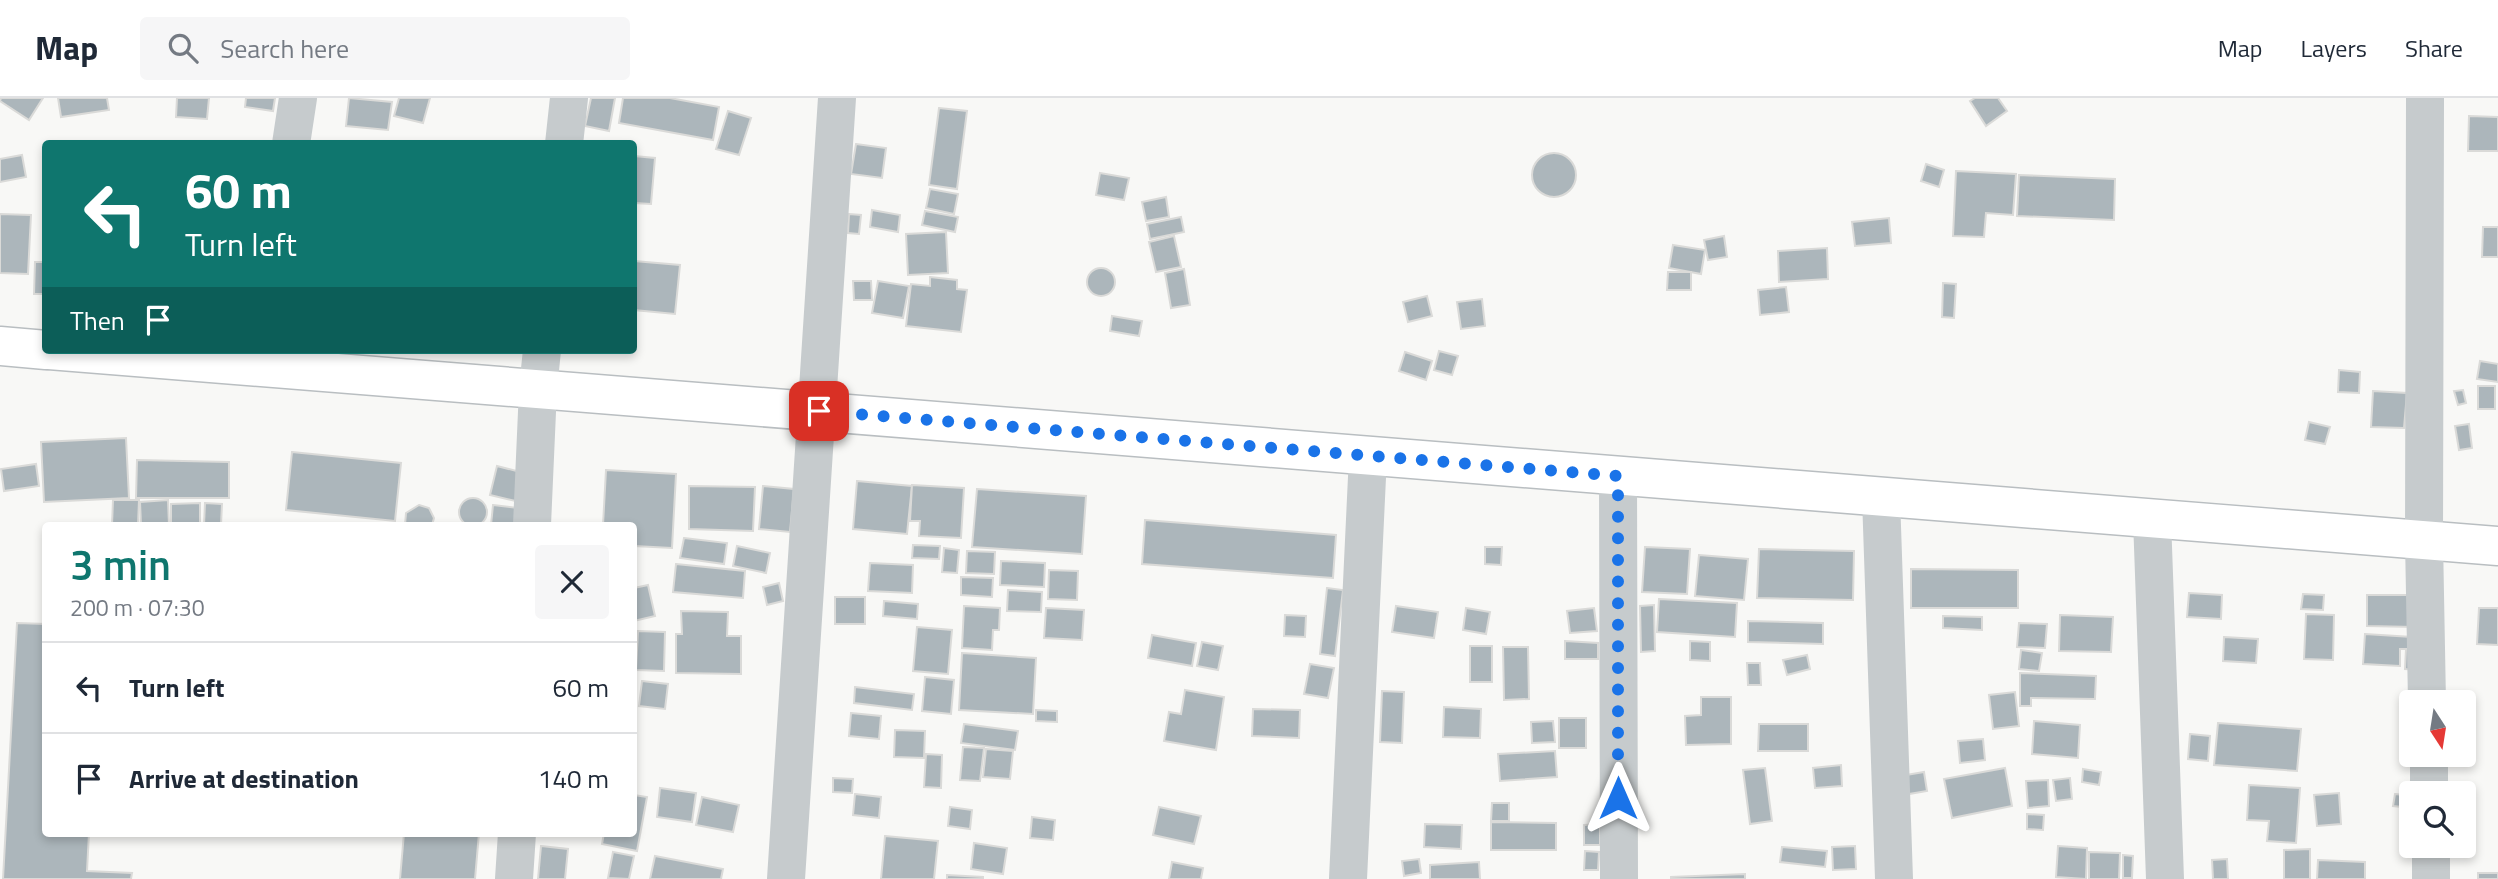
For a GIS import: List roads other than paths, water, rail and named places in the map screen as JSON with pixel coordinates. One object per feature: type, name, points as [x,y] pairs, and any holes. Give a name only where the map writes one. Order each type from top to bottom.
[{"type":"main road","points":[[0,346],[42,350]]},
{"type":"main road","points":[[154,354],[260,358],[538,389],[2498,546]]},
{"type":"street","points":[[293,140],[298,98]]},
{"type":"street","points":[[564,140],[569,98]]},
{"type":"street","points":[[786,879],[836,98]]},
{"type":"street","points":[[2425,98],[2424,540],[2427,690]]},
{"type":"street","points":[[532,522],[542,354]]},
{"type":"street","points":[[1348,879],[1368,456]]},
{"type":"street","points":[[1618,476],[1619,879]]},
{"type":"street","points":[[1881,497],[1894,879]]},
{"type":"street","points":[[2152,519],[2165,879]]},
{"type":"street","points":[[514,879],[517,837]]},
{"type":"street","points":[[2431,858],[2431,879]]}]
